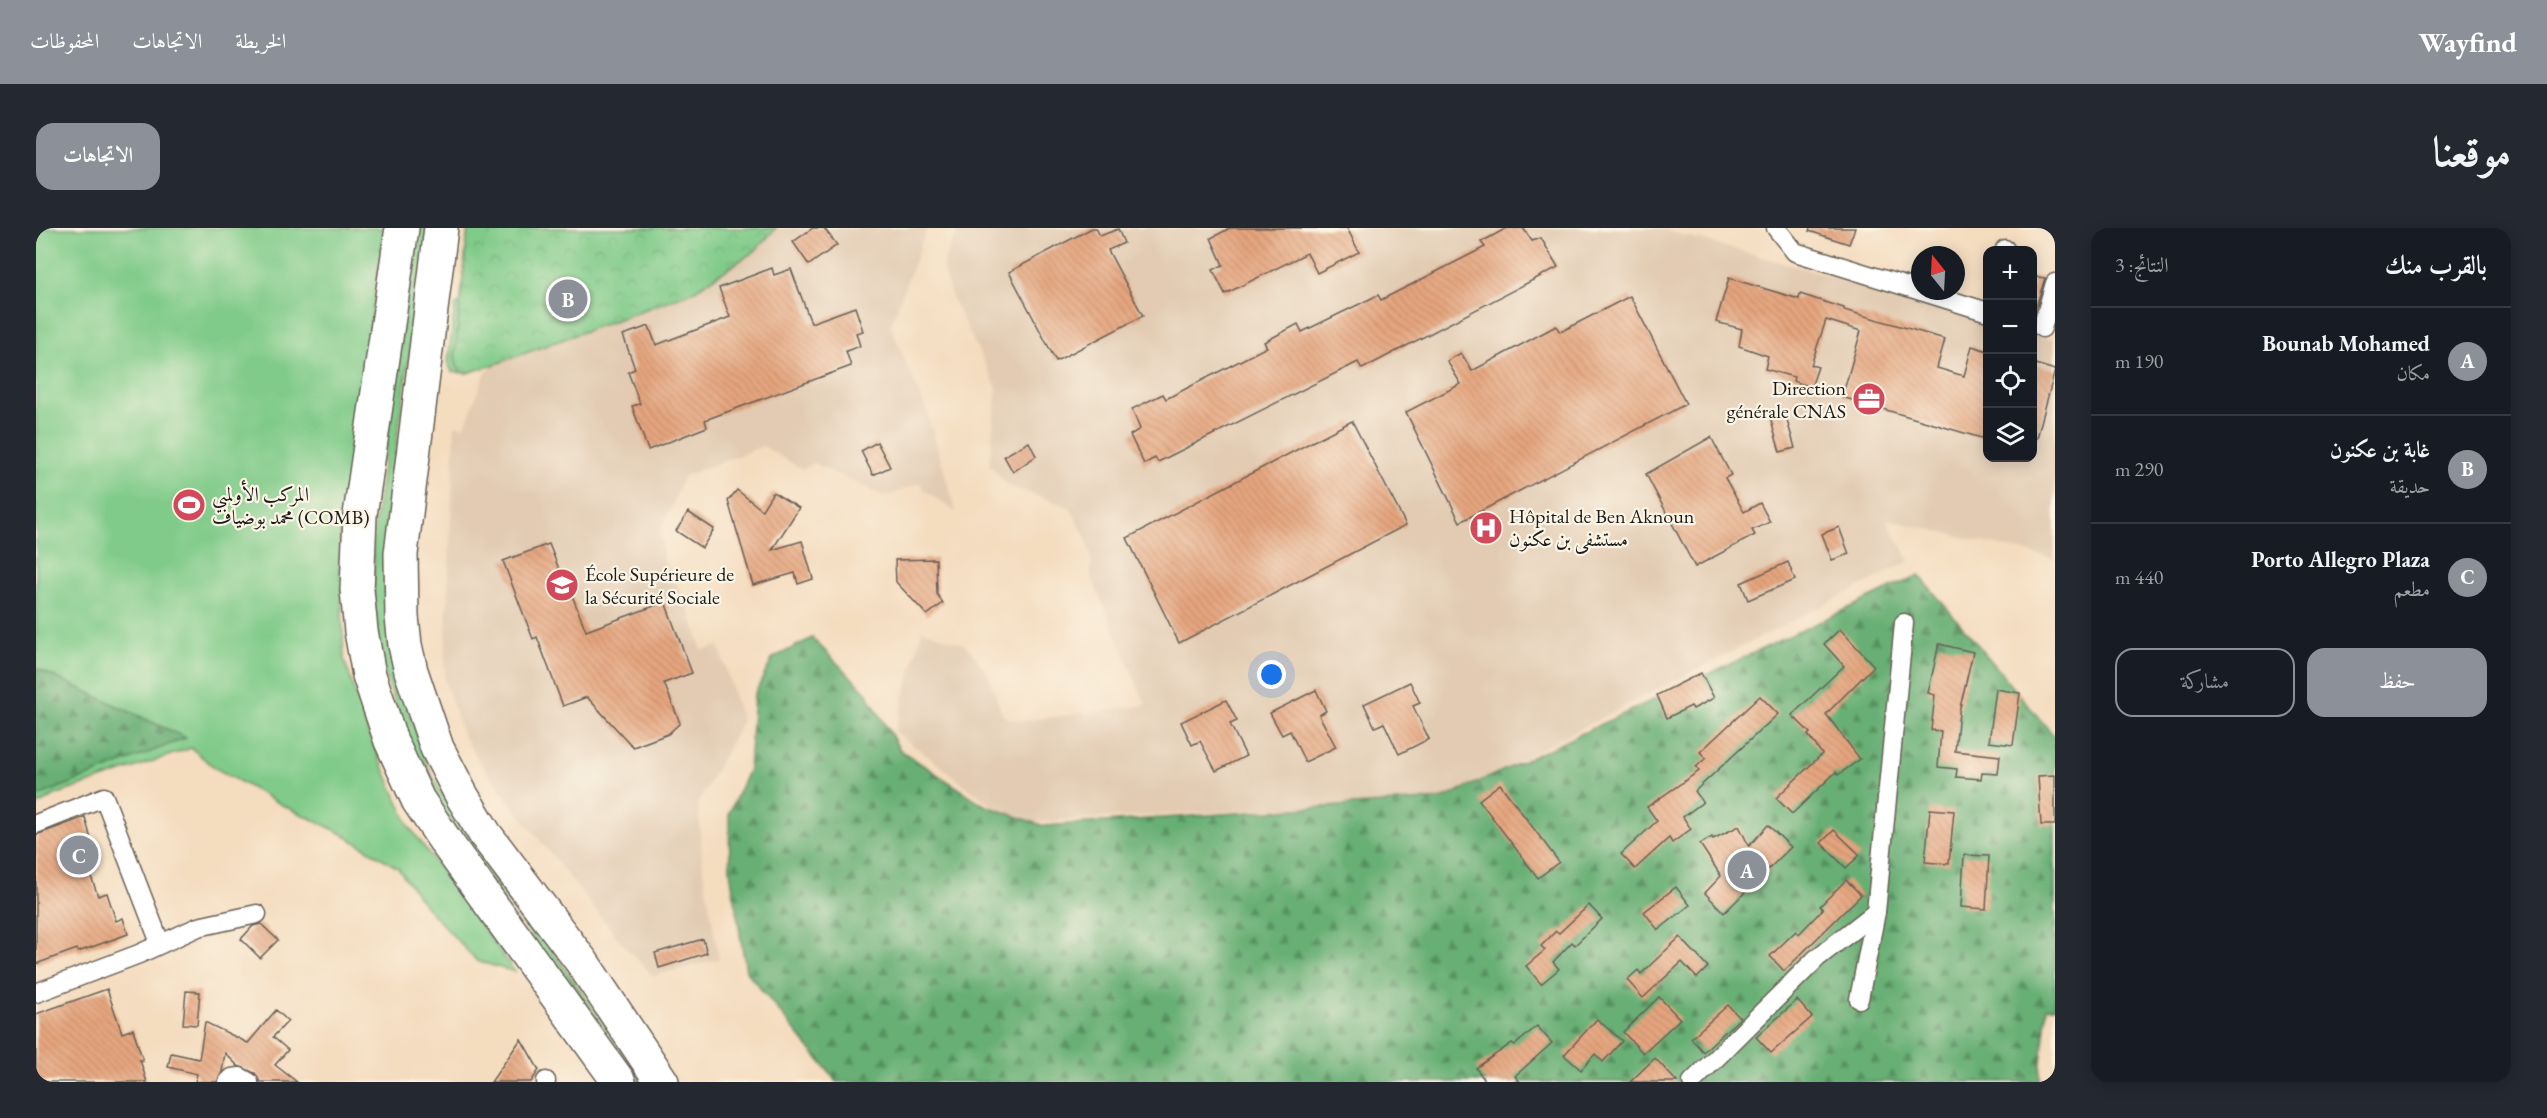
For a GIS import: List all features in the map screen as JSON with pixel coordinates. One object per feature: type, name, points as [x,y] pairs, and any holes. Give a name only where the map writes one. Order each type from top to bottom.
[{"type":"highway","points":[[402,228],[360,514],[357,590],[369,675],[391,741],[418,800],[611,1074]]},
{"type":"highway","points":[[441,228],[402,534],[401,582],[405,645],[430,732],[462,796],[485,834],[582,962],[662,1082]]},
{"type":"highway","points":[[582,962],[685,1082]]},
{"type":"street","points":[[1776,228],[1794,252],[1983,310]]},
{"type":"street","points":[[2043,328],[2055,283]]},
{"type":"street","points":[[1859,999],[1876,912],[1904,623]]},
{"type":"street","points":[[36,824],[104,797],[160,943]]},
{"type":"street","points":[[1692,1082],[1817,958],[1876,912]]},
{"type":"street","points":[[36,993],[139,954],[198,927],[257,914]]},
{"type":"street","points":[[228,1082],[232,1078],[240,1077],[249,1082]]},
{"type":"shaded area","name":"École Supérieure de la Sécurité Sociale","points":[[776,228],[927,228],[891,324],[926,409],[956,512],[924,490],[920,483],[885,497],[814,463],[803,470],[763,446],[684,476],[660,533],[664,561],[688,608],[702,650],[719,646],[742,722],[698,803],[703,871],[719,959],[653,976],[620,941],[519,814],[482,765],[463,735],[444,679],[455,426],[465,426],[485,374],[493,365],[595,329],[755,251]]},
{"type":"shaded area","name":"Hôpital de Ben Aknoun مستشفى بن عكنون","points":[[958,228],[1658,228],[1983,319],[1983,462],[2037,462],[2037,335],[2055,340],[2055,559],[1886,519],[1910,561],[1442,799],[1014,823],[895,731],[922,630],[963,644],[971,651],[988,674],[1002,714],[1009,719],[1022,721],[1146,705],[1091,576],[1091,557],[1086,538],[1070,507],[1009,486],[989,465],[997,388],[953,300],[943,271],[944,262]]},
{"type":"green space","name":"المركب الأولمبي محمد بوضياف (COMB)","points":[[36,228],[385,228],[341,521],[340,565],[344,659],[369,735],[409,826],[515,972],[477,961],[426,907],[398,868],[341,833],[284,806],[215,768],[191,748],[55,795],[36,806]]},
{"type":"green space","points":[[416,228],[428,228],[389,495],[384,564],[386,612],[397,679],[428,767],[441,792],[645,1082],[635,1082],[439,807],[411,750],[381,662],[374,596],[373,539]]},
{"type":"green space","points":[[468,228],[776,228],[755,251],[692,292],[467,373],[462,372],[457,366],[455,356]]},
{"type":"green space","points":[[457,304],[460,304],[455,356],[462,372],[467,373],[452,372],[448,363]]},
{"type":"green space","points":[[1919,575],[2055,737],[2055,1007],[2047,1007],[2039,1082],[837,1082],[746,971],[730,871],[729,813],[749,769],[754,695],[773,658],[812,638],[866,692],[900,750],[984,805],[1044,826],[1442,799]]},
{"type":"green space","points":[[36,668],[186,738],[36,797]]},
{"type":"building","points":[[813,228],[824,228],[837,245],[809,265],[793,242]]},
{"type":"building","points":[[1092,228],[1096,228],[1100,236],[1118,229],[1124,243],[1108,250],[1143,316],[1056,361],[1009,272]]},
{"type":"building","points":[[1230,228],[1347,228],[1359,252],[1317,273],[1307,253],[1225,294],[1213,270],[1223,265],[1211,238]]},
{"type":"building","points":[[1507,228],[1523,228],[1532,241],[1541,238],[1558,267],[1362,369],[1358,362],[1158,462],[1155,458],[1144,464],[1130,435],[1140,429],[1132,409],[1163,394],[1166,399],[1267,347],[1264,342],[1298,324],[1302,332],[1378,295],[1381,300],[1485,247],[1481,242]]},
{"type":"building","points":[[1810,228],[1855,228],[1849,244],[1809,231]]},
{"type":"building","points":[[772,268],[774,275],[791,269],[811,323],[855,307],[863,331],[856,333],[860,346],[846,351],[851,366],[705,420],[707,427],[648,450],[632,406],[640,404],[628,372],[635,369],[623,335],[649,326],[656,345],[730,317],[719,288]]},
{"type":"building","points":[[2037,277],[2045,278],[2037,304]]},
{"type":"building","points":[[1729,278],[1799,299],[1800,294],[1844,308],[1844,310],[1945,339],[1937,368],[1964,376],[1972,346],[1983,349],[1983,439],[1842,397],[1861,331],[1826,320],[1811,365],[1818,367],[1811,387],[1793,381],[1794,377],[1765,369],[1768,356],[1739,346],[1742,329],[1716,322]]},
{"type":"building","points":[[1630,296],[1686,404],[1460,522],[1406,412],[1461,384],[1447,361],[1461,353],[1472,371],[1556,326],[1560,332]]},
{"type":"building","points":[[2037,365],[2055,370],[2037,438]]},
{"type":"building","points":[[1784,410],[1795,448],[1780,452],[1769,414]]},
{"type":"building","points":[[1352,421],[1406,525],[1179,643],[1127,538]]},
{"type":"building","points":[[1711,437],[1731,475],[1725,478],[1744,512],[1760,503],[1770,522],[1752,530],[1755,535],[1695,567],[1646,474]]},
{"type":"building","points":[[877,442],[890,467],[873,475],[861,451]]},
{"type":"building","points":[[1029,442],[1036,456],[1013,472],[1004,456]]},
{"type":"building","points":[[737,490],[762,510],[773,492],[799,508],[772,550],[802,541],[813,579],[798,584],[795,573],[753,585],[728,501]]},
{"type":"building","points":[[688,512],[714,529],[702,548],[676,531]]},
{"type":"building","points":[[1839,527],[1849,554],[1832,560],[1822,534]]},
{"type":"building","points":[[549,544],[586,631],[665,602],[692,673],[664,683],[680,723],[668,734],[633,747],[587,697],[563,706],[537,637],[533,639],[503,561]]},
{"type":"building","points":[[936,559],[937,594],[943,603],[927,615],[896,582],[895,560]]},
{"type":"building","points":[[1788,562],[1795,580],[1748,600],[1741,583]]},
{"type":"building","points":[[1840,629],[1874,666],[1826,714],[1860,759],[1838,775],[1836,772],[1792,814],[1776,798],[1822,754],[1808,735],[1810,733],[1792,715],[1844,666],[1824,644]]},
{"type":"building","points":[[1939,644],[1973,652],[1959,712],[1955,751],[2000,756],[1998,774],[1982,773],[1981,779],[1956,777],[1957,769],[1938,767],[1941,731],[1931,730],[1935,695],[1928,693]]},
{"type":"building","points":[[1701,673],[1714,698],[1693,709],[1691,706],[1667,718],[1657,695]]},
{"type":"building","points":[[1410,682],[1420,703],[1413,706],[1429,739],[1399,754],[1384,723],[1375,727],[1364,704]]},
{"type":"building","points":[[1996,689],[2020,693],[2013,745],[1989,742]]},
{"type":"building","points":[[1316,690],[1326,711],[1319,715],[1336,747],[1305,762],[1290,731],[1282,735],[1270,713]]},
{"type":"building","points":[[1760,696],[1778,714],[1695,791],[1703,802],[1683,817],[1691,829],[1672,843],[1669,838],[1635,869],[1621,854],[1657,821],[1647,807],[1699,771],[1696,767],[1706,758],[1700,752]]},
{"type":"building","points":[[1226,700],[1237,721],[1230,724],[1246,756],[1216,771],[1200,741],[1192,745],[1181,722]]},
{"type":"building","points":[[2055,775],[2055,825],[2041,825],[2038,776]]},
{"type":"building","points":[[1500,784],[1559,862],[1538,878],[1479,800]]},
{"type":"building","points":[[1930,809],[1954,811],[1949,864],[1925,862]]},
{"type":"building","points":[[85,817],[97,862],[87,865],[98,896],[107,893],[116,921],[123,918],[128,934],[36,964],[36,835]]},
{"type":"building","points":[[1768,825],[1791,847],[1724,913],[1705,893],[1721,876],[1700,844],[1739,826],[1749,846]]},
{"type":"building","points":[[1834,830],[1860,855],[1846,868],[1821,843]]},
{"type":"building","points":[[1964,855],[1989,856],[1986,909],[1961,907]]},
{"type":"building","points":[[1846,880],[1861,895],[1784,971],[1770,956],[1796,931],[1799,934],[1823,909],[1820,906]]},
{"type":"building","points":[[1676,887],[1690,905],[1658,930],[1644,912]]},
{"type":"building","points":[[1589,905],[1602,919],[1575,945],[1572,942],[1553,962],[1559,969],[1541,984],[1526,966],[1545,950],[1541,946],[1556,931],[1559,933]]},
{"type":"building","points":[[261,924],[278,940],[260,958],[241,939],[253,926]]},
{"type":"building","points":[[1680,937],[1708,967],[1697,978],[1682,962],[1643,998],[1627,980],[1638,970],[1641,974]]},
{"type":"building","points":[[703,939],[707,953],[659,968],[655,953]]},
{"type":"building","points":[[107,989],[122,1033],[133,1029],[147,1082],[36,1082],[36,1014]]},
{"type":"building","points":[[186,991],[200,992],[197,1025],[183,1024]]},
{"type":"building","points":[[1659,997],[1680,1019],[1643,1053],[1623,1032]]},
{"type":"building","points":[[1797,1000],[1812,1017],[1771,1053],[1756,1037]]},
{"type":"building","points":[[1728,1005],[1740,1018],[1703,1052],[1691,1038]]},
{"type":"building","points":[[276,1010],[288,1021],[273,1037],[288,1050],[275,1065],[297,1082],[260,1082],[255,1073],[238,1066],[225,1053],[222,1072],[217,1082],[195,1082],[197,1074],[168,1067],[171,1053],[199,1059],[205,1022],[248,1043]]},
{"type":"building","points":[[1597,1019],[1622,1041],[1603,1062],[1595,1054],[1581,1070],[1564,1055]]},
{"type":"building","points":[[1537,1026],[1552,1043],[1515,1076],[1520,1082],[1486,1082],[1476,1068],[1512,1043],[1515,1045]]},
{"type":"building","points":[[521,1039],[539,1070],[531,1082],[491,1082]]},
{"type":"building","points":[[1655,1058],[1677,1082],[1630,1082]]},
{"type":"place","name":"غابة بن عكنون","points":[[568,299]]},
{"type":"place","name":"Direction générale CNAS","points":[[1869,399]]},
{"type":"place","name":"المركب الأولمبي محمد بوضياف (COMB)","points":[[189,505]]},
{"type":"place","name":"Hôpital de Ben Aknoun مستشفى بن عكنون","points":[[1486,528]]},
{"type":"place","name":"École Supérieure de la Sécurité Sociale","points":[[562,585]]},
{"type":"place","name":"Porto Allegro Plaza","points":[[79,855]]},
{"type":"place","name":"Bounab Mohamed","points":[[1747,870]]}]
